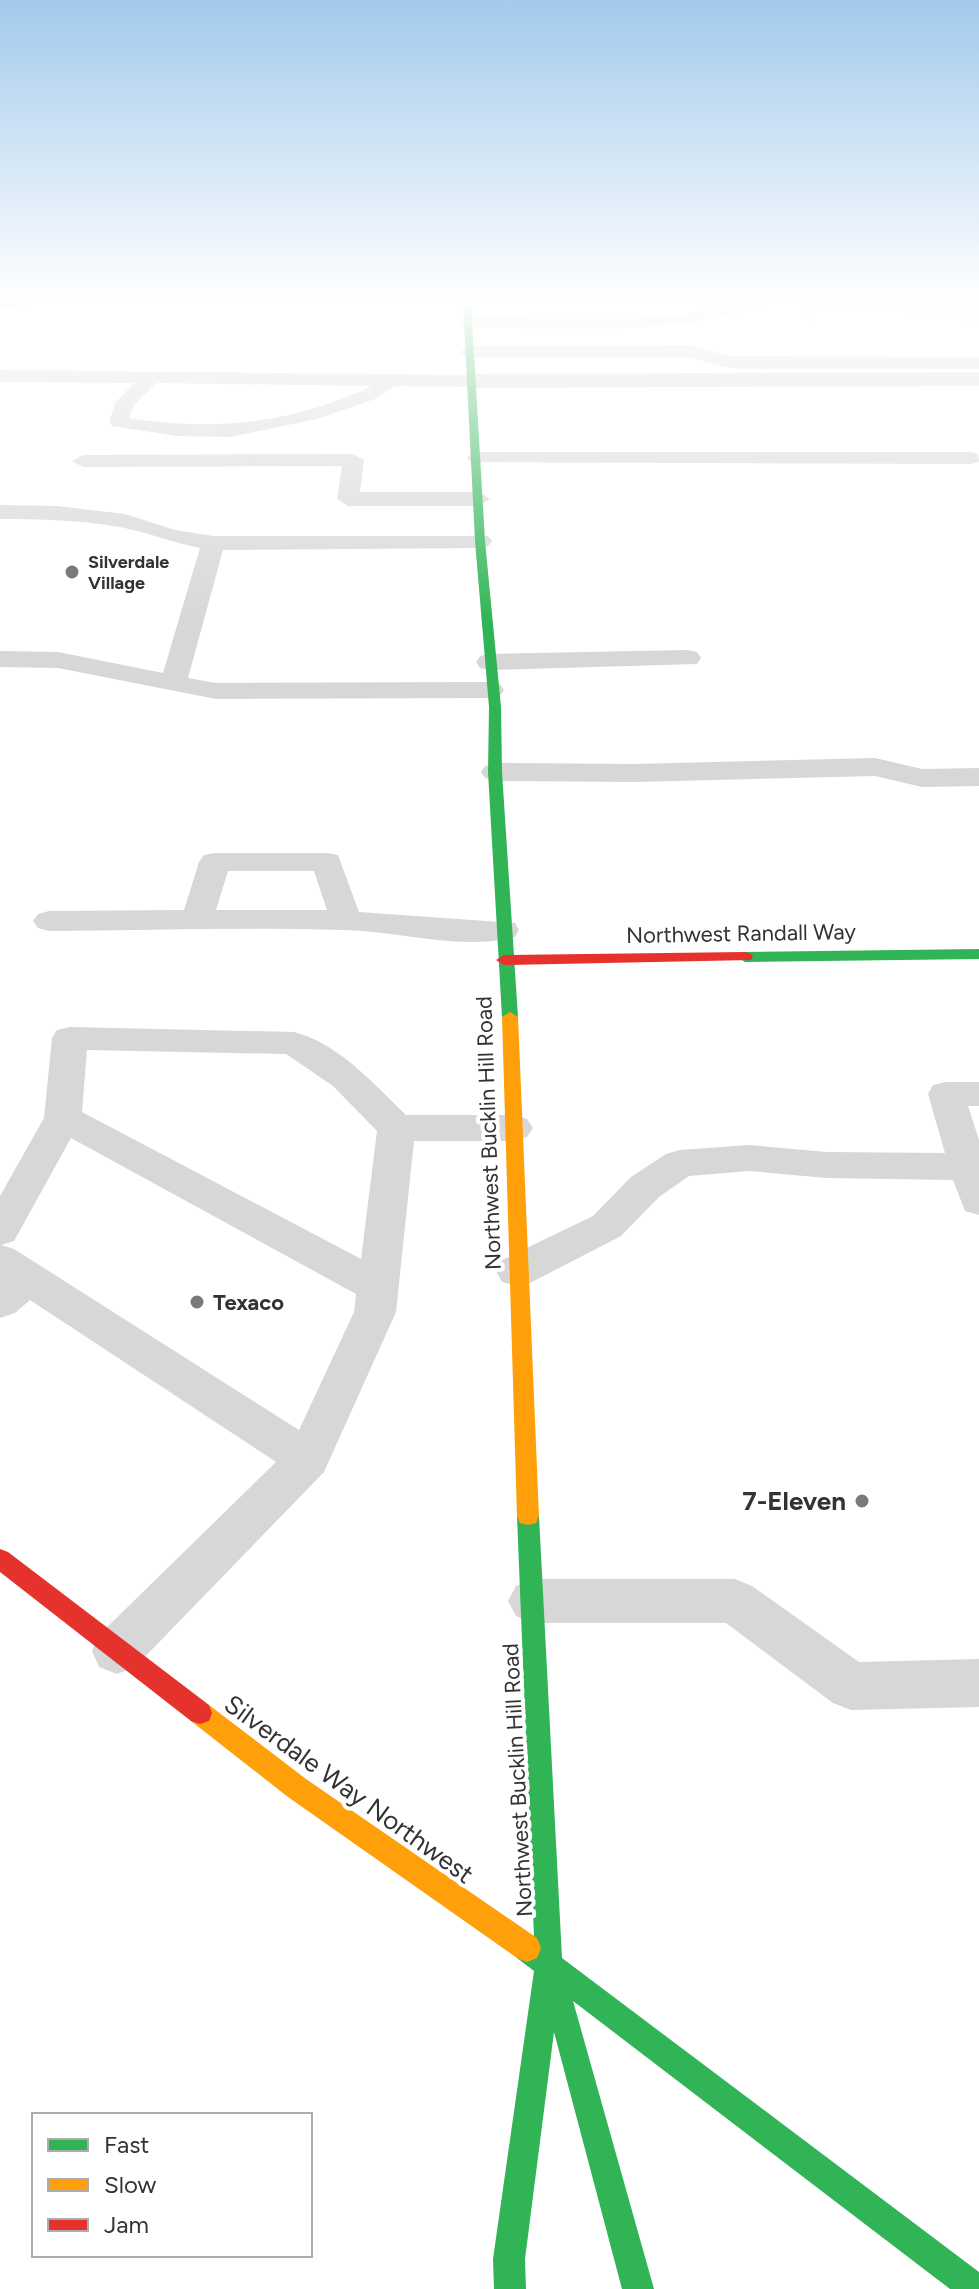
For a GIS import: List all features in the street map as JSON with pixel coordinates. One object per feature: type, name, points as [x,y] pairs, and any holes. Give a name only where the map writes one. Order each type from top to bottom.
[{"type":"main road","name":"Northwest Bucklin Hill Road","points":[[475,409],[480,541],[491,690],[495,707],[495,772],[514,1128],[517,1271],[549,1963],[509,2259],[510,2289]]},
{"type":"main road","name":"Northwest Randall Way","points":[[504,945],[979,954]]},
{"type":"main road","name":"Silverdale Way Northwest","points":[[0,1559],[297,1788],[549,1963],[976,2289]]},
{"type":"main road","name":"Northwest Bucklin Hill Road","points":[[549,1963],[638,2289]]},
{"type":"lane","points":[[121,409],[119,422],[190,432],[238,431],[283,425],[329,409]]},
{"type":"lane","points":[[478,458],[971,458]]},
{"type":"lane","points":[[83,461],[353,460],[348,499],[479,499]]},
{"type":"lane","points":[[0,512],[57,513],[125,521],[171,536],[213,543],[480,541]]},
{"type":"lane","points":[[174,682],[213,543]]},
{"type":"lane","points":[[489,662],[688,658]]},
{"type":"lane","points":[[0,659],[58,660],[216,691],[491,690]]},
{"type":"lane","points":[[495,772],[634,773],[875,767],[922,778],[979,777]]},
{"type":"lane","points":[[197,920],[215,862],[327,862],[346,920]]},
{"type":"lane","points":[[49,921],[346,920],[446,930],[504,945]]},
{"type":"lane","points":[[0,1231],[63,1118],[70,1038],[294,1043],[346,1078],[396,1128],[514,1128]]},
{"type":"lane","points":[[517,1271],[607,1226],[645,1187],[680,1163],[749,1158],[974,1184],[946,1094],[979,1094]]},
{"type":"lane","points":[[63,1118],[377,1286]]},
{"type":"lane","points":[[117,1651],[308,1459],[375,1312],[396,1128]]},
{"type":"lane","points":[[9,1280],[308,1459]]},
{"type":"lane","points":[[533,1601],[735,1601],[851,1686],[979,1683]]},
{"type":"traffic: fast","points":[[473,409],[480,541],[495,707],[495,772],[510,1017]]},
{"type":"traffic: fast","points":[[745,957],[979,954]]},
{"type":"traffic: fast","points":[[510,2289],[509,2259],[549,1963],[528,1516]]},
{"type":"traffic: fast","points":[[527,1948],[976,2289]]},
{"type":"traffic: fast","points":[[554,1981],[638,2289]]},
{"type":"traffic: slow","points":[[510,1017],[528,1516]]},
{"type":"traffic: slow","points":[[200,1713],[297,1788],[527,1948]]},
{"type":"traffic: jam","points":[[504,960],[745,957]]},
{"type":"traffic: jam","points":[[0,1559],[200,1713]]},
{"type":"place","name":"Silverdale Village","points":[[72,572]]},
{"type":"place","name":"Texaco","points":[[197,1302]]},
{"type":"place","name":"7-Eleven","points":[[862,1501]]}]
